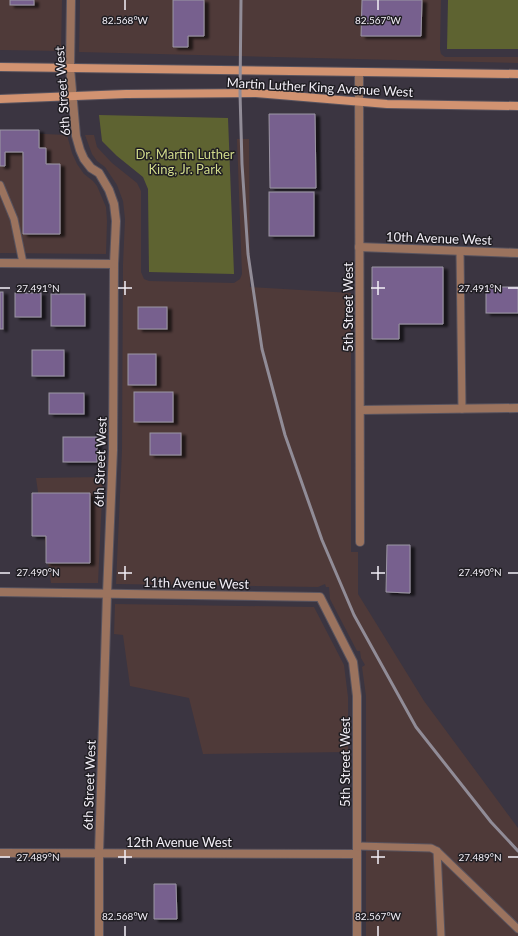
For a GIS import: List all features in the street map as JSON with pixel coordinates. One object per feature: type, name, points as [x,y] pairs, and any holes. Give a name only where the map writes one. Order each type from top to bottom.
[{"type":"street","name":"6th Street West","points":[[70,0],[70,68],[76,136],[80,150],[91,168],[99,173],[104,180],[114,204],[116,221],[114,264],[113,450],[99,853],[99,936]]},
{"type":"street","name":"Martin Luther King Avenue West","points":[[0,67],[518,74]]},
{"type":"street","name":"5th Street West","points":[[359,72],[360,542]]},
{"type":"street","name":"Martin Luther King Avenue West","points":[[0,99],[126,94],[256,93],[359,102],[418,105],[518,106]]},
{"type":"street","name":"10th Avenue West","points":[[359,247],[518,253]]},
{"type":"street","points":[[0,263],[114,264]]},
{"type":"street","points":[[360,410],[518,408]]},
{"type":"street","name":"11th Avenue West","points":[[0,592],[320,597]]},
{"type":"street","name":"5th Street West","points":[[320,597],[353,662],[357,696],[357,936]]},
{"type":"street","name":"12th Avenue West","points":[[0,853],[357,850]]},
{"type":"lane","points":[[0,185],[14,219],[23,263]]},
{"type":"lane","points":[[460,251],[462,409]]},
{"type":"lane","points":[[357,850],[431,848],[437,851],[518,929]]},
{"type":"lane","points":[[437,851],[441,936]]},
{"type":"shaded area","points":[[0,0],[62,0],[61,51],[0,50]]},
{"type":"shaded area","points":[[80,0],[441,0],[441,54],[445,57],[518,57],[518,63],[79,52]]},
{"type":"shaded area","points":[[0,132],[67,135],[77,164],[84,174],[97,186],[106,207],[106,254],[0,253]]},
{"type":"shaded area","points":[[85,135],[94,135],[97,147],[112,163],[137,183],[141,191],[141,272],[144,279],[149,281],[234,283],[240,279],[242,274],[237,139],[249,139],[250,287],[351,293],[351,552],[358,552],[358,594],[424,701],[518,828],[518,936],[366,936],[366,696],[362,667],[365,665],[361,658],[360,651],[357,651],[330,599],[329,587],[326,587],[325,584],[318,587],[116,584],[122,450],[123,264],[125,219],[123,201],[117,185],[105,167],[97,161],[92,154]]},
{"type":"shaded area","points":[[103,477],[98,583],[51,583],[36,478]]},
{"type":"shaded area","points":[[115,604],[314,607],[344,665],[348,697],[348,752],[203,754],[189,698],[130,686],[123,635],[114,634]]},
{"type":"green space","points":[[448,0],[518,0],[518,49],[447,49]]},
{"type":"green space","name":"Dr. Martin Luther King, Jr. Park","points":[[99,115],[228,118],[234,274],[149,272],[148,189],[143,177],[117,156],[102,141]]},
{"type":"building","points":[[10,0],[34,0],[34,5],[10,5]]},
{"type":"building","points":[[173,0],[204,0],[204,36],[188,36],[188,47],[173,47]]},
{"type":"building","points":[[362,0],[422,0],[421,36],[361,36]]},
{"type":"building","points":[[269,114],[315,114],[316,188],[270,188]]},
{"type":"building","points":[[0,130],[39,130],[39,148],[46,148],[46,164],[60,164],[60,234],[23,234],[23,152],[5,152],[5,166],[0,166]]},
{"type":"building","points":[[269,192],[314,192],[314,236],[269,236]]},
{"type":"building","points":[[372,267],[443,267],[443,324],[399,324],[399,339],[372,339]]},
{"type":"building","points":[[486,287],[518,287],[518,313],[486,313]]},
{"type":"building","points":[[0,292],[3,292],[3,329],[0,329]]},
{"type":"building","points":[[15,293],[41,293],[41,317],[15,317]]},
{"type":"building","points":[[51,294],[85,294],[85,326],[51,326]]},
{"type":"building","points":[[138,307],[167,307],[167,329],[138,329]]},
{"type":"building","points":[[32,350],[64,350],[64,376],[32,376]]},
{"type":"building","points":[[128,354],[156,354],[156,385],[128,385]]},
{"type":"building","points":[[134,392],[173,392],[173,422],[134,422]]},
{"type":"building","points":[[49,393],[84,393],[84,414],[49,414]]},
{"type":"building","points":[[150,433],[181,433],[181,455],[150,455]]},
{"type":"building","points":[[63,437],[97,437],[97,462],[63,462]]},
{"type":"building","points":[[32,493],[90,493],[90,563],[46,563],[46,536],[32,536]]},
{"type":"building","points":[[387,545],[410,545],[410,593],[386,592]]},
{"type":"building","points":[[154,884],[176,884],[177,919],[154,919]]},
{"type":"railway","points":[[241,0],[240,93],[242,164],[248,254],[262,349],[285,435],[322,540],[354,615],[416,727],[491,822],[518,851]]}]
